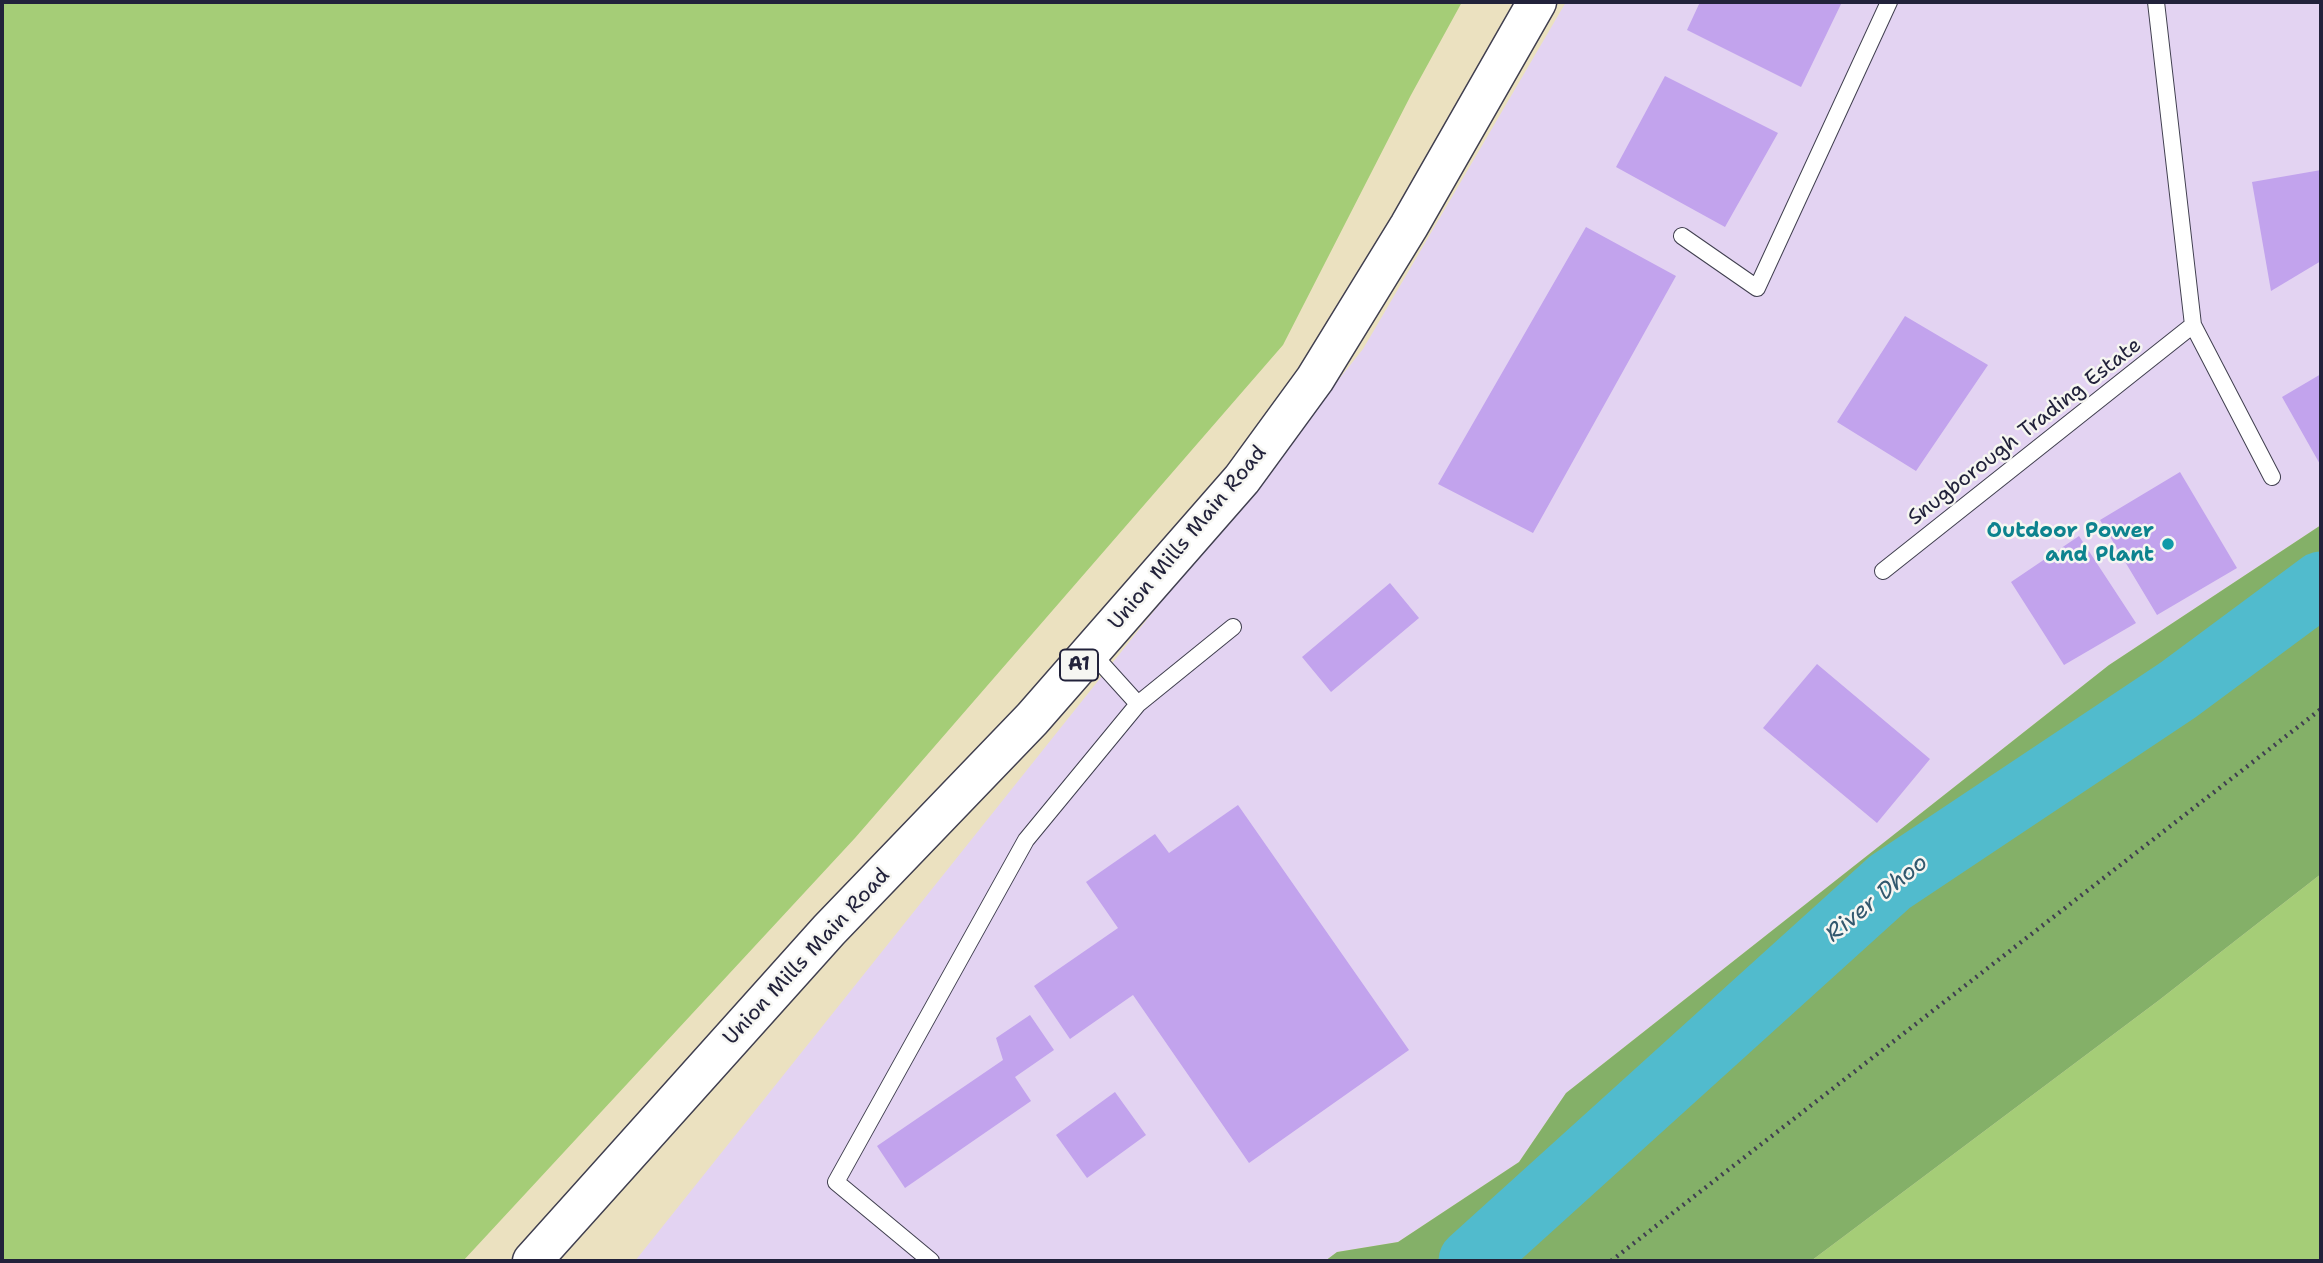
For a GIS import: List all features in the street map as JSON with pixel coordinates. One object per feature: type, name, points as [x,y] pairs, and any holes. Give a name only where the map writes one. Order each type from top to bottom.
[{"type":"highway","name":"Union Mills Main Road","points":[[532,1261],[829,930],[1032,719],[1242,479],[1315,379],[1409,226],[1536,2]]},
{"type":"lane","points":[[1682,236],[1757,288],[1889,2]]},
{"type":"lane","points":[[2156,2],[2193,326],[2272,477]]},
{"type":"lane","name":"Snugborough Trading Estate","points":[[1883,571],[2193,326]]},
{"type":"lane","points":[[931,1261],[836,1182],[1026,840],[1138,704],[1233,627]]},
{"type":"lane","points":[[1091,652],[1138,704]]},
{"type":"path","points":[[1611,1261],[2321,709]]},
{"type":"shaded area","points":[[1566,2],[2321,2],[2321,525],[2109,665],[1566,1093],[1519,1162],[1398,1242],[1337,1252],[1325,1261],[635,1261],[1363,349]]},
{"type":"green space","points":[[2,2],[1462,2],[1411,95],[1283,345],[855,838],[463,1261],[2,1261]]},
{"type":"green space","points":[[2321,525],[2321,874],[2158,1001],[1811,1261],[1325,1261],[1337,1252],[1398,1242],[1519,1162],[1566,1093],[2109,665]]},
{"type":"green space","points":[[2321,874],[2321,1261],[1811,1261],[2158,1001]]},
{"type":"building","points":[[1700,2],[1842,2],[1801,87],[1687,30]]},
{"type":"building","points":[[1665,76],[1778,133],[1725,227],[1616,167]]},
{"type":"building","points":[[2321,170],[2321,261],[2271,291],[2252,182]]},
{"type":"building","points":[[1586,227],[1676,276],[1533,533],[1438,484]]},
{"type":"building","points":[[1905,316],[1988,365],[1916,471],[1837,422]]},
{"type":"building","points":[[2321,374],[2321,466],[2282,397]]},
{"type":"building","name":"Outdoor Power and Plant","points":[[2180,472],[2237,568],[2157,615],[2100,520]]},
{"type":"building","points":[[2079,536],[2136,623],[2064,665],[2011,582]]},
{"type":"building","points":[[1390,583],[1419,618],[1331,692],[1302,657]]},
{"type":"building","points":[[1817,664],[1930,759],[1877,823],[1763,728]]},
{"type":"building","points":[[1238,805],[1409,1050],[1249,1163],[1133,995],[1070,1039],[1034,986],[1118,928],[1086,882],[1155,834],[1169,853]]},
{"type":"building","points":[[1030,1015],[1054,1050],[1015,1077],[1031,1101],[905,1188],[877,1146],[1003,1060],[996,1038]]},
{"type":"building","points":[[1115,1092],[1146,1135],[1087,1178],[1056,1135]]},
{"type":"waterway","name":"River Dhoo","points":[[1471,1261],[1890,882],[2178,690],[2321,584]]},
{"type":"place","name":"Outdoor Power and Plant","points":[[2168,544]]}]
